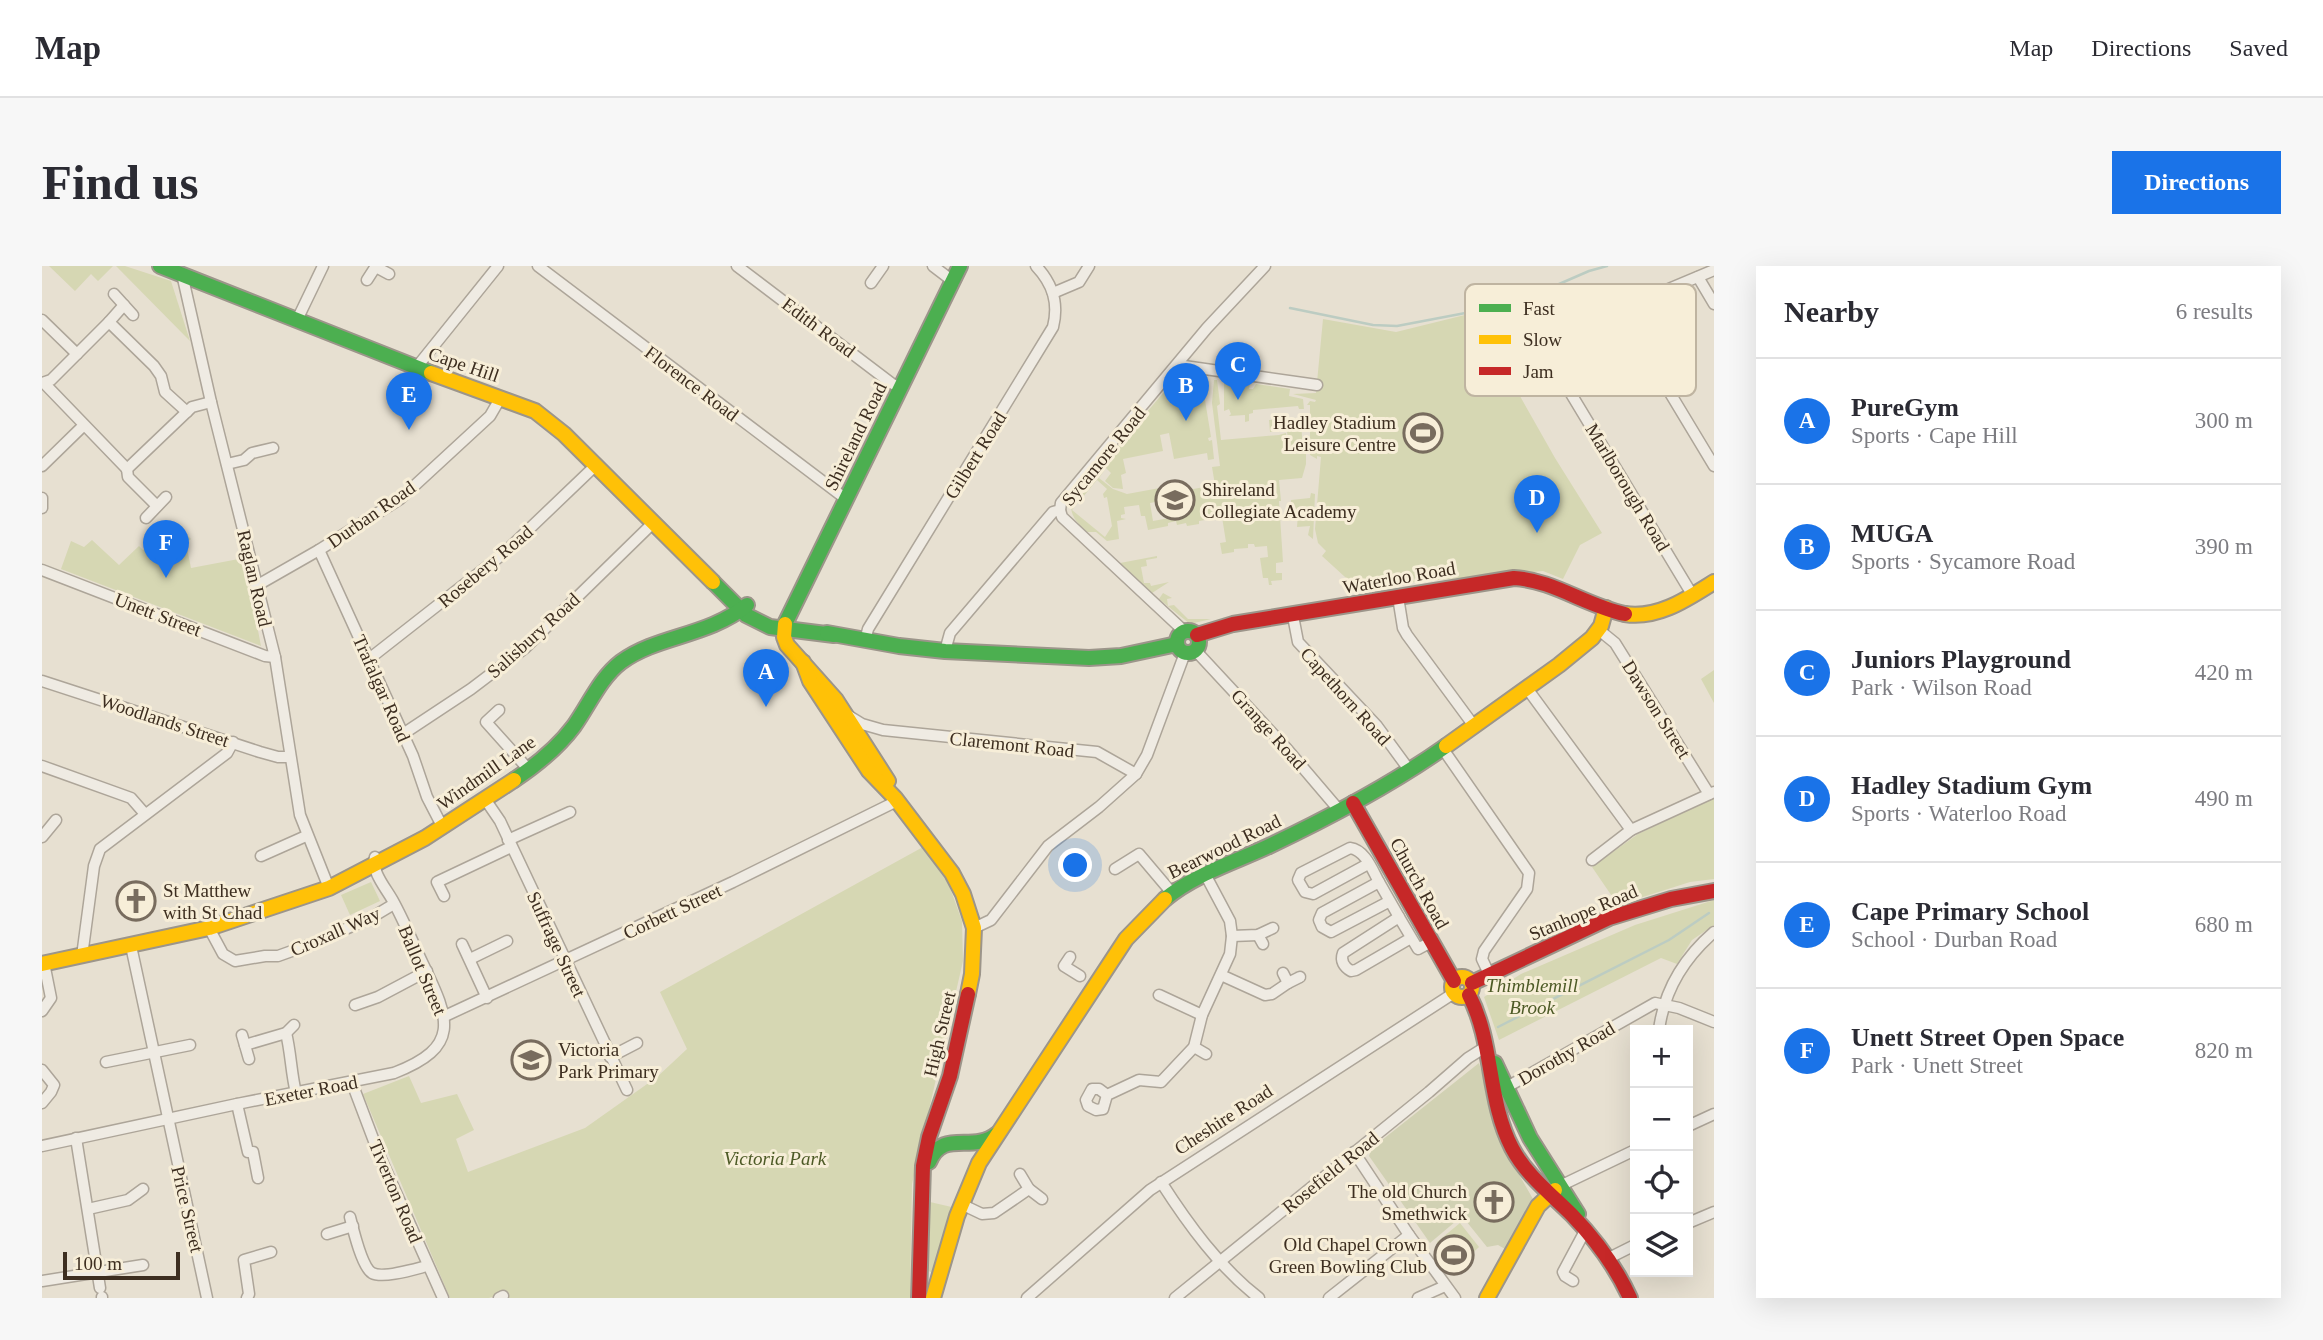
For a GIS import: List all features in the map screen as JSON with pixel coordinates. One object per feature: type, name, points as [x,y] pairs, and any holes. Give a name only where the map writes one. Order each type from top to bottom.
[{"type":"main road","name":"Cape Hill","points":[[160,266],[416,368],[501,397],[541,415],[564,434],[756,621],[784,627]]},
{"type":"main road","name":"Shireland Road","points":[[784,627],[960,266]]},
{"type":"main road","name":"Waterloo Road","points":[[784,627],[945,651],[1101,658],[1188,643],[1208,630],[1244,622],[1504,579],[1537,580],[1606,608]]},
{"type":"main road","points":[[1599,630],[1606,608],[1667,607],[1693,596],[1714,582]]},
{"type":"main road","name":"Windmill Lane","points":[[43,964],[209,928],[328,884],[425,838],[528,770],[572,729],[617,665],[648,648],[723,621],[744,608]]},
{"type":"main road","points":[[784,627],[787,645],[822,682],[845,713],[861,749]]},
{"type":"main road","name":"Bearwood Road","points":[[933,1298],[961,1204],[979,1163],[1088,981],[1150,912],[1172,893],[1205,874],[1269,846],[1410,771],[1567,658],[1599,630]]},
{"type":"main road","points":[[803,662],[810,681],[846,735],[853,736],[861,749]]},
{"type":"main road","points":[[845,713],[848,730],[846,735]]},
{"type":"main road","name":"High Street","points":[[861,749],[951,873],[974,928],[972,974],[950,1076],[926,1151],[919,1298]]},
{"type":"main road","name":"Church Road","points":[[1353,803],[1431,942],[1473,1001],[1510,1146],[1536,1183],[1586,1229],[1609,1258],[1630,1298]]},
{"type":"main road","name":"Stanhope Road","points":[[1462,988],[1551,944],[1626,912],[1670,898],[1714,891]]},
{"type":"main road","name":"Church Road","points":[[1486,1046],[1537,1149],[1562,1185],[1586,1229]]},
{"type":"main road","points":[[942,1102],[944,1131],[954,1141]]},
{"type":"main road","points":[[922,1202],[932,1152],[940,1145],[954,1141],[987,1141],[998,1133]]},
{"type":"main road","points":[[971,1142],[976,1148],[979,1163]]},
{"type":"main road","points":[[1487,1298],[1538,1206],[1562,1185]]},
{"type":"main road","points":[[920,1273],[933,1277],[941,1271]]},
{"type":"street","points":[[297,320],[323,266]]},
{"type":"street","points":[[367,280],[376,266],[389,274]]},
{"type":"street","points":[[416,368],[498,266]]},
{"type":"street","name":"Florence Road","points":[[538,266],[846,499]]},
{"type":"street","name":"Edith Road","points":[[737,266],[900,388]]},
{"type":"street","points":[[871,283],[883,266]]},
{"type":"street","points":[[933,266],[954,282]]},
{"type":"street","points":[[1036,266],[1048,280],[1053,293],[1079,282],[1089,266]]},
{"type":"street","name":"Sycamore Road","points":[[945,651],[950,633],[1053,512],[1060,510],[1061,503],[1238,293],[1265,266]]},
{"type":"street","points":[[1681,284],[1714,270]]},
{"type":"street","name":"Raglan Road","points":[[183,274],[211,402],[275,657],[297,803],[306,836],[328,884]]},
{"type":"street","points":[[1698,277],[1714,304]]},
{"type":"street","points":[[1079,282],[1087,291]]},
{"type":"street","name":"Gilbert Road","points":[[865,641],[868,629],[1053,327],[1056,315],[1053,293]]},
{"type":"street","points":[[114,294],[133,315]]},
{"type":"street","points":[[124,305],[51,380],[43,383],[127,469],[128,477],[157,506]]},
{"type":"street","points":[[42,320],[77,354]]},
{"type":"street","points":[[109,322],[154,366],[161,376],[165,392],[187,412]]},
{"type":"street","points":[[1177,365],[1317,385]]},
{"type":"street","name":"Marlborough Road","points":[[1572,396],[1693,596]]},
{"type":"street","points":[[1671,396],[1714,466]]},
{"type":"street","name":"Durban Road","points":[[256,586],[400,499],[490,416],[501,397]]},
{"type":"street","points":[[127,469],[192,407],[211,402]]},
{"type":"street","points":[[42,466],[83,426]]},
{"type":"street","points":[[228,464],[244,460],[252,453],[273,448]]},
{"type":"street","name":"Rosebery Road","points":[[369,659],[502,554],[595,466]]},
{"type":"street","points":[[146,518],[166,497]]},
{"type":"street","points":[[42,498],[42,508]]},
{"type":"street","name":"Grange Road","points":[[1060,510],[1062,517],[1188,643],[1287,749],[1339,810]]},
{"type":"street","name":"Salisbury Road","points":[[403,734],[471,689],[525,648],[653,523]]},
{"type":"street","name":"Trafalgar Road","points":[[319,550],[442,826]]},
{"type":"street","name":"Unett Street","points":[[42,570],[265,656],[275,657]]},
{"type":"street","points":[[1398,597],[1403,628],[1407,635],[1474,726]]},
{"type":"street","name":"Capethorn Road","points":[[1293,616],[1298,642],[1377,726],[1410,771]]},
{"type":"street","name":"Dawson Street","points":[[1599,630],[1615,643],[1711,793]]},
{"type":"street","points":[[974,928],[991,919],[1048,846],[1099,807],[1136,774],[1147,755],[1188,643]]},
{"type":"street","name":"Woodlands Street","points":[[42,681],[278,757],[289,757]]},
{"type":"street","points":[[1526,687],[1631,830]]},
{"type":"street","points":[[499,710],[486,722],[528,770]]},
{"type":"street","name":"Claremont Road","points":[[845,713],[862,724],[883,730],[1097,752],[1136,774]]},
{"type":"street","points":[[861,749],[873,733],[883,730]]},
{"type":"street","points":[[82,956],[94,866],[100,849],[227,753],[233,742]]},
{"type":"street","points":[[1443,749],[1529,873],[1527,889],[1484,951],[1482,959],[1490,976]]},
{"type":"street","points":[[42,766],[131,798],[145,814]]},
{"type":"street","points":[[1592,860],[1631,830],[1711,793]]},
{"type":"street","name":"Suffrage Street","points":[[485,799],[500,821],[627,1090]]},
{"type":"street","name":"Corbett Street","points":[[445,1016],[768,866],[896,800]]},
{"type":"street","points":[[444,896],[437,882],[570,812]]},
{"type":"street","points":[[42,837],[56,820]]},
{"type":"street","points":[[261,856],[306,836]]},
{"type":"street","points":[[1368,864],[1313,894],[1305,892],[1297,880],[1301,873],[1350,848],[1361,851],[1418,949],[1431,942]]},
{"type":"street","points":[[1115,869],[1139,854],[1172,893]]},
{"type":"street","name":"Ballot Street","points":[[374,862],[427,971],[445,1016],[442,1038]]},
{"type":"street","points":[[1107,1095],[1139,1080],[1161,1082],[1194,1047],[1202,1015],[1230,954],[1230,921],[1205,874]]},
{"type":"street","points":[[1379,882],[1322,913],[1319,920],[1322,927],[1331,932],[1390,901]]},
{"type":"street","name":"Croxall Way","points":[[209,928],[223,954],[236,961],[278,956],[317,942],[394,904]]},
{"type":"street","points":[[1399,917],[1343,953],[1344,965],[1351,971],[1356,970],[1411,938]]},
{"type":"street","points":[[1231,936],[1260,940],[1273,928]]},
{"type":"street","points":[[1660,1025],[1664,1003],[1681,968],[1714,932]]},
{"type":"street","points":[[470,959],[507,941]]},
{"type":"street","points":[[462,944],[487,998]]},
{"type":"street","name":"Price Street","points":[[131,946],[208,1298]]},
{"type":"street","points":[[1070,957],[1064,966],[1088,981]]},
{"type":"street","points":[[42,1011],[51,998],[43,964]]},
{"type":"street","points":[[355,1005],[378,997],[427,971]]},
{"type":"street","points":[[1283,973],[1288,983]]},
{"type":"street","points":[[1221,975],[1265,995],[1272,994],[1300,977]]},
{"type":"street","name":"Cheshire Road","points":[[1027,1298],[1161,1182],[1462,988]]},
{"type":"street","points":[[1159,995],[1202,1015]]},
{"type":"street","name":"Dorothy Road","points":[[1507,1087],[1638,1011],[1655,1003],[1664,1003]]},
{"type":"street","points":[[1664,1003],[1714,1023]]},
{"type":"street","points":[[249,1059],[244,1040],[286,1033],[294,1025]]},
{"type":"street","points":[[286,1033],[292,1056],[291,1075],[296,1093]]},
{"type":"street","name":"Exeter Road","points":[[42,1146],[394,1073],[431,1055],[442,1038]]},
{"type":"street","points":[[610,1057],[637,1043]]},
{"type":"street","points":[[106,1062],[190,1045]]},
{"type":"street","name":"Rosefield Road","points":[[1175,1298],[1486,1046]]},
{"type":"street","points":[[1194,1047],[1206,1054]]},
{"type":"street","points":[[42,1070],[54,1085],[42,1103]]},
{"type":"street","name":"Tiverton Road","points":[[352,1083],[380,1157],[443,1298]]},
{"type":"street","points":[[237,1104],[248,1152],[253,1152],[258,1178]]},
{"type":"street","points":[[1693,1124],[1714,1114]]},
{"type":"street","points":[[76,1138],[102,1294]]},
{"type":"street","points":[[1562,1185],[1633,1151]]},
{"type":"street","points":[[1354,1152],[1455,1298]]},
{"type":"street","points":[[1020,1174],[1030,1189],[1042,1199]]},
{"type":"street","points":[[1161,1182],[1183,1216],[1220,1261],[1239,1282],[1259,1298]]},
{"type":"street","points":[[88,1209],[128,1200],[143,1189]]},
{"type":"street","points":[[961,1204],[982,1214],[994,1213],[1030,1189]]},
{"type":"street","points":[[1693,1221],[1714,1212]]},
{"type":"street","points":[[327,1234],[351,1221],[365,1265],[372,1273],[384,1275],[427,1266]]},
{"type":"street","points":[[1573,1281],[1563,1272],[1586,1229]]},
{"type":"street","points":[[1329,1298],[1409,1235]]},
{"type":"street","points":[[1609,1258],[1630,1248]]},
{"type":"street","points":[[247,1298],[249,1294],[244,1260],[271,1252]]},
{"type":"street","points":[[42,1281],[143,1265]]},
{"type":"street","points":[[1418,1298],[1445,1286]]},
{"type":"green space","points":[[49,266],[113,266],[98,281],[91,274],[75,291]]},
{"type":"green space","points":[[116,266],[125,266],[171,281],[190,341]]},
{"type":"green space","name":"Hadley Stadium Leisure Centre","points":[[1465,315],[1465,396],[1520,396],[1602,533],[1580,545],[1563,579],[1543,571],[1356,587],[1322,556],[1326,551],[1318,543],[1315,529],[1321,457],[1317,456],[1317,459],[1310,455],[1310,405],[1307,405],[1316,400],[1293,394],[1316,393],[1323,319],[1396,332]]},
{"type":"green space","points":[[1181,372],[1205,379],[1205,400],[1211,437],[1208,438],[1209,441],[1212,440],[1214,459],[1208,460],[1207,453],[1174,459],[1169,433],[1160,435],[1163,451],[1123,459],[1126,473],[1121,475],[1123,489],[1113,488],[1105,481],[1111,473],[1106,468],[1099,478],[1113,489],[1127,494],[1187,483],[1188,490],[1215,485],[1212,467],[1220,466],[1212,403],[1214,380],[1217,380],[1220,404],[1217,406],[1221,440],[1286,433],[1288,454],[1306,453],[1302,478],[1279,480],[1283,562],[1276,563],[1276,573],[1282,573],[1282,580],[1271,581],[1272,585],[1269,585],[1268,578],[1263,578],[1260,558],[1268,557],[1267,546],[1255,547],[1254,544],[1248,544],[1248,548],[1234,549],[1234,552],[1222,554],[1220,543],[1226,542],[1222,517],[1187,526],[1186,523],[1177,525],[1176,521],[1168,523],[1168,526],[1148,530],[1139,505],[1124,507],[1125,514],[1121,515],[1121,518],[1126,519],[1117,521],[1119,539],[1107,541],[1096,532],[1087,532],[1077,521],[1071,509],[1073,499]],"holes":[[[1097,480],[1107,489],[1103,494],[1104,498],[1107,497],[1112,526],[1105,537],[1072,510]],[[1171,499],[1175,517],[1153,521],[1150,503]]]},
{"type":"green space","points":[[1224,379],[1250,383],[1249,389],[1253,389],[1256,384],[1290,389],[1289,396],[1303,399],[1304,409],[1299,409],[1298,406],[1253,410],[1253,413],[1249,414],[1249,421],[1245,422],[1245,415],[1229,416],[1229,409],[1224,411]]},
{"type":"green space","points":[[1285,419],[1286,427],[1291,426],[1291,423],[1301,422],[1303,451],[1289,452],[1287,431],[1270,432],[1269,420]]},
{"type":"green space","points":[[1311,493],[1315,494],[1313,539],[1308,535],[1310,526],[1297,527],[1298,514],[1291,502],[1310,498]]},
{"type":"green space","points":[[173,521],[191,539],[186,543],[191,568],[244,558],[261,646],[61,569],[71,541],[84,547],[92,540],[119,565],[139,546],[143,550]]},
{"type":"green space","points":[[1157,556],[1146,560],[1147,566],[1141,567],[1144,583],[1150,583],[1151,586],[1169,582],[1152,593],[1120,563]]},
{"type":"green space","points":[[1163,593],[1172,598],[1167,599],[1168,606],[1174,605],[1188,619],[1211,619],[1190,624],[1159,599]]},
{"type":"green space","points":[[1714,670],[1714,703],[1701,679]]},
{"type":"green space","points":[[1714,798],[1714,879],[1690,882],[1618,905],[1592,867],[1638,834]]},
{"type":"green space","name":"Victoria Park","points":[[923,847],[949,885],[962,921],[963,961],[912,1184],[910,1298],[503,1298],[502,1294],[489,1298],[450,1298],[363,1094],[409,1076],[421,1103],[457,1094],[474,1130],[456,1139],[468,1172],[585,1128],[657,1077],[687,1049],[660,992]]},
{"type":"green space","points":[[371,882],[380,901],[350,915],[341,895]]},
{"type":"green space","name":"Thimblemill Brook","points":[[1714,900],[1714,925],[1692,940],[1677,964],[1661,958],[1499,1040],[1484,997],[1521,974],[1635,925]]},
{"type":"green space","points":[[1479,1063],[1504,1148],[1533,1199],[1505,1249],[1498,1245],[1487,1247],[1462,1216],[1430,1243],[1369,1156],[1372,1148]]},
{"type":"green space","points":[[930,1202],[956,1208],[936,1271],[930,1272],[926,1268]]},
{"type":"green space","name":"Old Chapel Crown Green Bowling Club","points":[[1460,1223],[1479,1247],[1449,1275],[1436,1262],[1437,1242]]},
{"type":"waterway","points":[[1559,284],[1607,266]]},
{"type":"waterway","points":[[1290,308],[1373,325],[1397,326],[1465,313]]},
{"type":"waterway","name":"Thimblemill Brook","points":[[1498,1027],[1669,940],[1709,913]]},
{"type":"traffic: fast","points":[[160,266],[431,373]]},
{"type":"traffic: fast","points":[[785,624],[960,266]]},
{"type":"traffic: fast","points":[[713,582],[746,615],[770,627],[834,635]]},
{"type":"traffic: fast","points":[[514,780],[546,755],[568,733],[601,684],[621,662],[651,646],[716,624],[747,605]]},
{"type":"traffic: fast","points":[[1188,631],[1196,634],[1199,642],[1196,650],[1188,653],[1180,650],[1177,642],[1180,634],[1188,631]]},
{"type":"traffic: fast","points":[[827,633],[945,651],[1089,658],[1121,656],[1177,644]]},
{"type":"traffic: fast","points":[[1165,899],[1202,875],[1269,846],[1360,800],[1446,746]]},
{"type":"traffic: fast","points":[[1495,1063],[1530,1138],[1578,1214]]},
{"type":"traffic: fast","points":[[929,1162],[942,1146],[978,1142],[997,1134]]},
{"type":"traffic: slow","points":[[431,373],[535,411],[564,434],[713,582]]},
{"type":"traffic: slow","points":[[1625,614],[1661,611],[1714,582]]},
{"type":"traffic: slow","points":[[1446,746],[1592,638],[1601,626],[1606,608]]},
{"type":"traffic: slow","points":[[785,624],[784,637],[787,645],[836,700],[888,781]]},
{"type":"traffic: slow","points":[[803,662],[810,681],[869,771],[895,798],[952,873],[963,894],[974,928],[972,974],[968,994]]},
{"type":"traffic: slow","points":[[42,964],[209,928],[329,888],[425,838],[514,780]]},
{"type":"traffic: slow","points":[[933,1298],[957,1216],[979,1163],[1126,939],[1165,899]]},
{"type":"traffic: slow","points":[[1462,977],[1469,980],[1472,987],[1469,994],[1462,997],[1455,994],[1452,987],[1455,980],[1462,977]]},
{"type":"traffic: slow","points":[[1487,1298],[1538,1206],[1555,1190]]},
{"type":"traffic: jam","points":[[1197,635],[1233,624],[1514,578],[1542,583],[1625,614]]},
{"type":"traffic: jam","points":[[1353,803],[1454,981]]},
{"type":"traffic: jam","points":[[1472,983],[1609,918],[1671,899],[1714,891]]},
{"type":"traffic: jam","points":[[919,1298],[923,1166],[929,1137],[950,1076],[968,994]]},
{"type":"traffic: jam","points":[[1469,995],[1483,1032],[1498,1111],[1512,1148],[1532,1176],[1597,1244],[1630,1298]]},
{"type":"place","name":"Juniors Playground","points":[[1238,400]]},
{"type":"place","name":"MUGA","points":[[1186,421]]},
{"type":"place","name":"Cape Primary School","points":[[409,430]]},
{"type":"place","name":"Hadley Stadium Leisure Centre","points":[[1423,433]]},
{"type":"place","name":"Shireland Collegiate Academy","points":[[1175,500]]},
{"type":"place","name":"Hadley Stadium Gym","points":[[1537,533]]},
{"type":"place","name":"Unett Street Open Space","points":[[166,578]]},
{"type":"place","name":"PureGym","points":[[766,707]]},
{"type":"place","name":"St Matthew with St Chad","points":[[136,901]]},
{"type":"place","name":"Victoria Park Primary","points":[[531,1060]]},
{"type":"place","name":"The old Church Smethwick","points":[[1494,1202]]},
{"type":"place","name":"Old Chapel Crown Green Bowling Club","points":[[1454,1255]]}]
